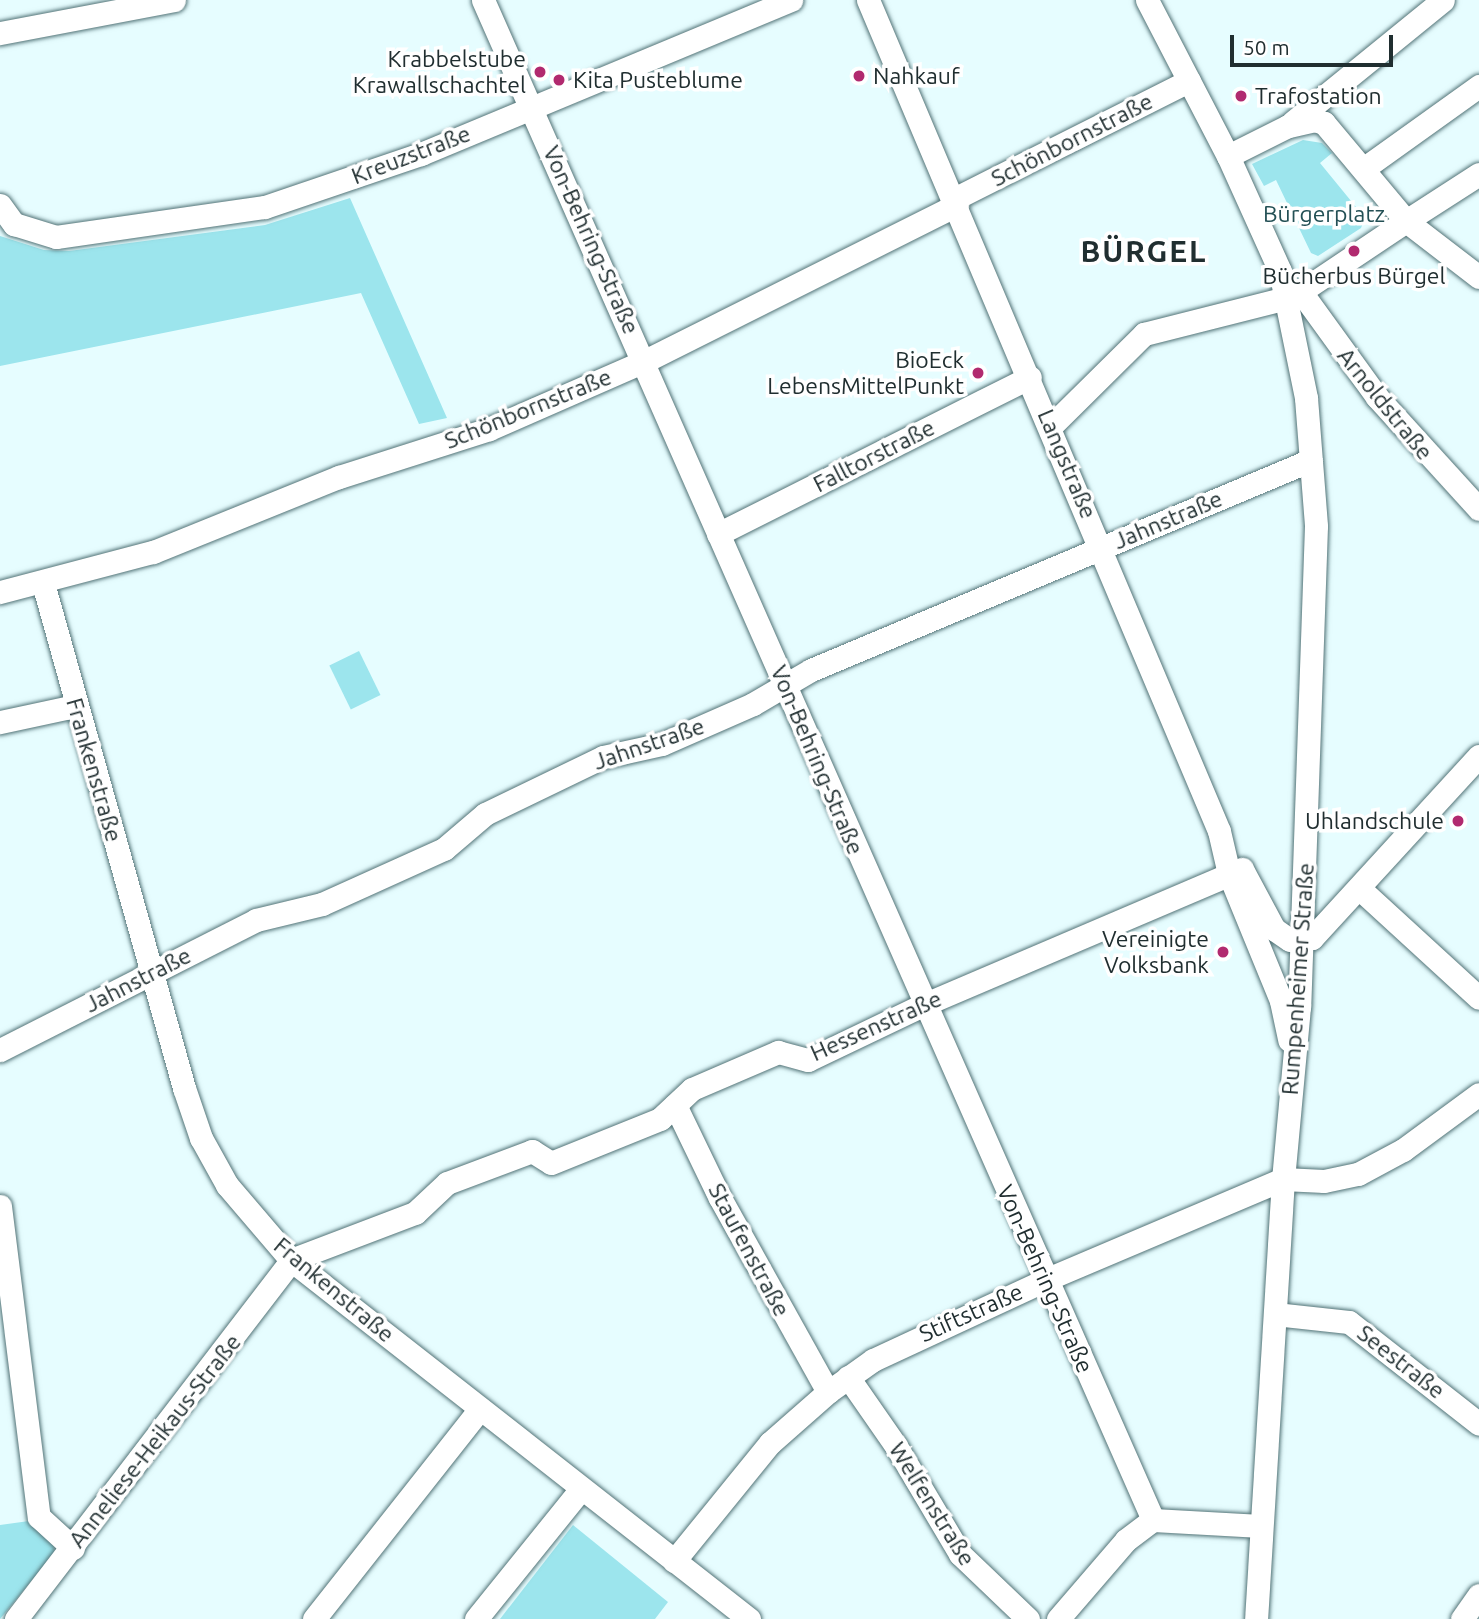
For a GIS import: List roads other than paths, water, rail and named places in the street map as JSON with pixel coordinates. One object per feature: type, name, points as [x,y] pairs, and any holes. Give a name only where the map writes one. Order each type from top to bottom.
[{"type":"street","points":[[0,33],[174,0]]},
{"type":"street","name":"Von-Behring-Straße","points":[[483,0],[645,361],[923,1005],[1153,1520]]},
{"type":"street","name":"Kreuzstraße","points":[[4,211],[56,237],[265,207],[421,154],[791,0]]},
{"type":"street","name":"Langstraße","points":[[868,0],[1051,426],[1236,871],[1284,1014],[1290,1095]]},
{"type":"street","points":[[1147,0],[1228,156],[1294,296]]},
{"type":"street","points":[[1288,126],[1443,0]]},
{"type":"street","name":"Schönbornstraße","points":[[0,592],[43,583],[181,542],[339,477],[489,429],[645,361],[1189,81]]},
{"type":"street","points":[[1363,169],[1479,86]]},
{"type":"street","points":[[1228,156],[1307,119],[1324,123],[1406,221],[1479,276]]},
{"type":"street","points":[[1051,426],[1144,334],[1294,296],[1479,174]]},
{"type":"street","name":"Rumpenheimer Straße","points":[[1256,1619],[1283,1179],[1303,941],[1316,577],[1311,460],[1294,296]]},
{"type":"street","name":"Arnoldstraße","points":[[1294,296],[1377,397],[1479,509]]},
{"type":"street","name":"Falltorstraße","points":[[718,534],[1030,377]]},
{"type":"street","name":"Jahnstraße","points":[[0,1050],[265,916],[322,904],[430,856],[485,814],[603,757],[662,744],[785,685],[1102,547],[1311,460]]},
{"type":"street","name":"Frankenstraße","points":[[43,583],[75,706],[184,1088],[209,1154],[238,1202],[291,1260],[749,1619]]},
{"type":"street","points":[[0,722],[75,706]]},
{"type":"street","points":[[1236,871],[1274,929],[1284,938],[1303,941],[1318,934],[1479,756]]},
{"type":"street","name":"Hessenstraße","points":[[291,1260],[415,1213],[447,1183],[533,1151],[551,1163],[660,1119],[692,1089],[778,1052],[808,1060],[923,1005],[1236,871]]},
{"type":"street","points":[[1360,889],[1479,998]]},
{"type":"street","name":"Stiftstraße","points":[[674,1561],[757,1457],[828,1392],[894,1349],[1045,1280],[1283,1179],[1335,1181],[1358,1174],[1403,1150],[1479,1094]]},
{"type":"street","name":"Staufenstraße","points":[[675,1105],[720,1198],[828,1392]]},
{"type":"street","points":[[0,1206],[39,1517],[73,1548]]},
{"type":"street","name":"Anneliese-Heikaus-Straße","points":[[16,1619],[291,1260]]},
{"type":"street","name":"Seestraße","points":[[1275,1314],[1349,1322],[1479,1424]]},
{"type":"street","name":"Welfenstraße","points":[[848,1377],[896,1446],[960,1555],[1028,1619]]},
{"type":"street","points":[[314,1619],[480,1409]]},
{"type":"street","points":[[476,1619],[581,1489]]},
{"type":"street","points":[[1058,1619],[1126,1540],[1153,1520],[1261,1526]]},
{"type":"street","points":[[1462,1619],[1479,1595]]},
{"type":"place","name":"Krabbelstube Krawallschachtel","points":[[540,72]]},
{"type":"place","name":"Nahkauf","points":[[859,76]]},
{"type":"place","name":"Kita Pusteblume","points":[[559,80]]},
{"type":"place","name":"Trafostation","points":[[1241,96]]},
{"type":"place","name":"Bücherbus Bürgel","points":[[1354,251]]},
{"type":"place","name":"BioEck LebensMittelPunkt","points":[[978,373]]},
{"type":"place","name":"Uhlandschule","points":[[1458,821]]},
{"type":"place","name":"Vereinigte Volksbank","points":[[1223,952]]},
{"type":"district","name":"BÜRGEL","points":[[1144,251]]},
{"type":"park label","name":"Bürgerplatz","points":[[1324,214]]}]
